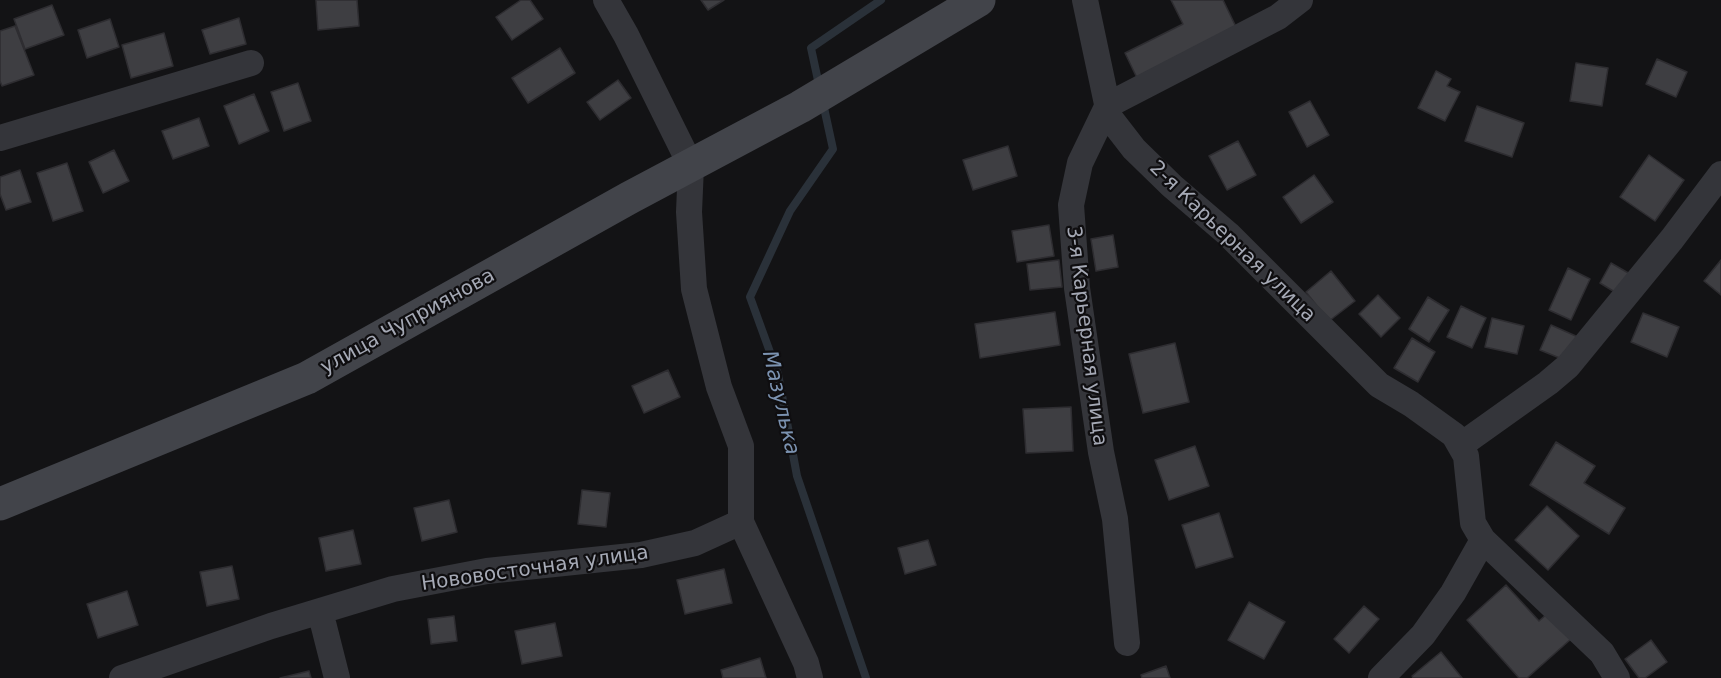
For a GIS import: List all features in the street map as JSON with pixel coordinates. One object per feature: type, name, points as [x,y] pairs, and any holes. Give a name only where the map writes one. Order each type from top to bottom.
[{"type":"street","points":[[606,0],[626,35],[690,166],[689,212],[694,289],[719,387],[741,446],[741,522],[806,663],[810,678]]},
{"type":"street","name":"улица Чуприянова","points":[[0,504],[307,378],[629,198],[801,107],[979,0]]},
{"type":"street","points":[[1086,0],[1108,105],[1278,18],[1300,0]]},
{"type":"street","points":[[0,138],[251,63]]},
{"type":"street","name":"2-я Карьерная улица","points":[[1108,105],[1110,118],[1134,149],[1172,186],[1228,234],[1379,385],[1411,404],[1454,435],[1461,445]]},
{"type":"street","name":"3-я Карьерная улица","points":[[1108,105],[1080,163],[1071,205],[1077,288],[1101,452],[1115,519],[1127,643]]},
{"type":"street","points":[[1617,678],[1602,653],[1483,540],[1473,523],[1466,456],[1461,445],[1568,366],[1672,239],[1721,174]]},
{"type":"street","name":"Нововосточная улица","points":[[122,678],[271,626],[393,589],[487,572],[669,550],[694,543],[741,522]]},
{"type":"street","points":[[1381,678],[1423,635],[1453,593],[1483,540]]},
{"type":"street","points":[[320,611],[336,678]]},
{"type":"building","points":[[316,0],[357,0],[359,26],[318,30]]},
{"type":"building","points":[[521,0],[530,0],[543,19],[512,40],[496,17]]},
{"type":"building","points":[[701,0],[724,0],[708,10]]},
{"type":"building","points":[[1171,0],[1223,0],[1238,31],[1138,80],[1125,53],[1183,24]]},
{"type":"building","points":[[52,5],[64,35],[25,49],[14,19]]},
{"type":"building","points":[[239,18],[246,44],[210,54],[202,30]]},
{"type":"building","points":[[110,19],[119,47],[87,58],[78,30]]},
{"type":"building","points":[[15,26],[34,75],[2,86],[0,81],[0,31]]},
{"type":"building","points":[[164,33],[173,66],[131,78],[122,45]]},
{"type":"building","points":[[560,48],[575,73],[528,103],[512,78]]},
{"type":"building","points":[[1657,59],[1687,72],[1676,97],[1646,84]]},
{"type":"building","points":[[1576,63],[1608,68],[1602,106],[1570,101]]},
{"type":"building","points":[[1436,71],[1451,79],[1447,86],[1460,92],[1445,121],[1418,108]]},
{"type":"building","points":[[618,80],[631,98],[600,120],[587,102]]},
{"type":"building","points":[[298,83],[311,121],[284,131],[271,92]]},
{"type":"building","points":[[254,94],[269,131],[239,144],[224,106]]},
{"type":"building","points":[[1310,101],[1329,135],[1307,147],[1289,112]]},
{"type":"building","points":[[1477,106],[1524,123],[1512,157],[1465,141]]},
{"type":"building","points":[[199,118],[209,146],[173,159],[162,131]]},
{"type":"building","points":[[1238,141],[1256,175],[1227,190],[1209,156]]},
{"type":"building","points":[[1008,146],[1017,176],[973,190],[963,160]]},
{"type":"building","points":[[114,150],[129,181],[103,193],[89,162]]},
{"type":"building","points":[[1649,155],[1684,180],[1655,221],[1620,197]]},
{"type":"building","points":[[67,163],[83,211],[53,221],[37,173]]},
{"type":"building","points":[[20,170],[31,202],[6,210],[0,194],[0,177]]},
{"type":"building","points":[[1314,175],[1333,202],[1301,223],[1283,197]]},
{"type":"building","points":[[1049,225],[1054,256],[1017,262],[1012,231]]},
{"type":"building","points":[[1113,235],[1118,267],[1096,271],[1091,239]]},
{"type":"building","points":[[1059,260],[1062,287],[1030,290],[1027,264]]},
{"type":"building","points":[[1721,260],[1721,295],[1704,281]]},
{"type":"building","points":[[1611,263],[1630,274],[1618,294],[1600,283]]},
{"type":"building","points":[[1568,268],[1590,279],[1571,320],[1549,310]]},
{"type":"building","points":[[1331,271],[1355,301],[1329,321],[1306,292]]},
{"type":"building","points":[[1378,295],[1400,318],[1381,337],[1359,314]]},
{"type":"building","points":[[1428,297],[1449,310],[1429,342],[1409,329]]},
{"type":"building","points":[[1461,306],[1486,318],[1472,348],[1447,337]]},
{"type":"building","points":[[1055,312],[1060,345],[980,358],[975,324]]},
{"type":"building","points":[[1643,313],[1679,327],[1667,357],[1631,342]]},
{"type":"building","points":[[1492,318],[1524,326],[1517,354],[1485,347]]},
{"type":"building","points":[[1551,325],[1578,337],[1567,361],[1540,350]]},
{"type":"building","points":[[1412,338],[1435,352],[1418,382],[1394,368]]},
{"type":"building","points":[[1175,343],[1189,402],[1143,413],[1129,354]]},
{"type":"building","points":[[668,370],[680,397],[644,413],[632,386]]},
{"type":"building","points":[[1071,407],[1073,451],[1026,453],[1023,409]]},
{"type":"building","points":[[1556,442],[1595,466],[1584,483],[1625,508],[1609,534],[1530,485]]},
{"type":"building","points":[[1195,446],[1209,486],[1169,500],[1155,460]]},
{"type":"building","points":[[582,490],[610,493],[606,527],[578,524]]},
{"type":"building","points":[[449,500],[457,532],[422,541],[414,508]]},
{"type":"building","points":[[1547,506],[1579,536],[1548,570],[1515,540]]},
{"type":"building","points":[[1219,513],[1233,557],[1196,568],[1182,525]]},
{"type":"building","points":[[353,530],[361,564],[326,571],[319,538]]},
{"type":"building","points":[[928,540],[936,565],[905,574],[898,548]]},
{"type":"building","points":[[232,566],[239,599],[207,606],[200,572]]},
{"type":"building","points":[[724,569],[732,603],[685,614],[677,580]]},
{"type":"building","points":[[1506,585],[1539,621],[1548,613],[1571,639],[1527,678],[1519,678],[1467,620]]},
{"type":"building","points":[[127,591],[138,625],[98,638],[87,604]]},
{"type":"building","points":[[1249,602],[1285,622],[1264,659],[1228,640]]},
{"type":"building","points":[[1364,606],[1379,619],[1349,653],[1334,639]]},
{"type":"building","points":[[454,616],[457,641],[431,644],[428,619]]},
{"type":"building","points":[[555,623],[562,656],[522,664],[515,631]]},
{"type":"building","points":[[1651,640],[1667,662],[1645,678],[1639,678],[1625,659]]},
{"type":"building","points":[[1441,652],[1462,678],[1413,678],[1412,676]]},
{"type":"building","points":[[760,658],[766,678],[723,678],[721,670]]},
{"type":"building","points":[[1166,666],[1170,678],[1142,678],[1141,675]]},
{"type":"building","points":[[309,671],[311,678],[280,678]]},
{"type":"waterway","name":"Мазулька","points":[[819,85],[811,48],[881,0]]},
{"type":"waterway","name":"Мазулька","points":[[823,103],[833,149],[790,211],[750,297],[778,374],[797,476],[866,678]]}]
